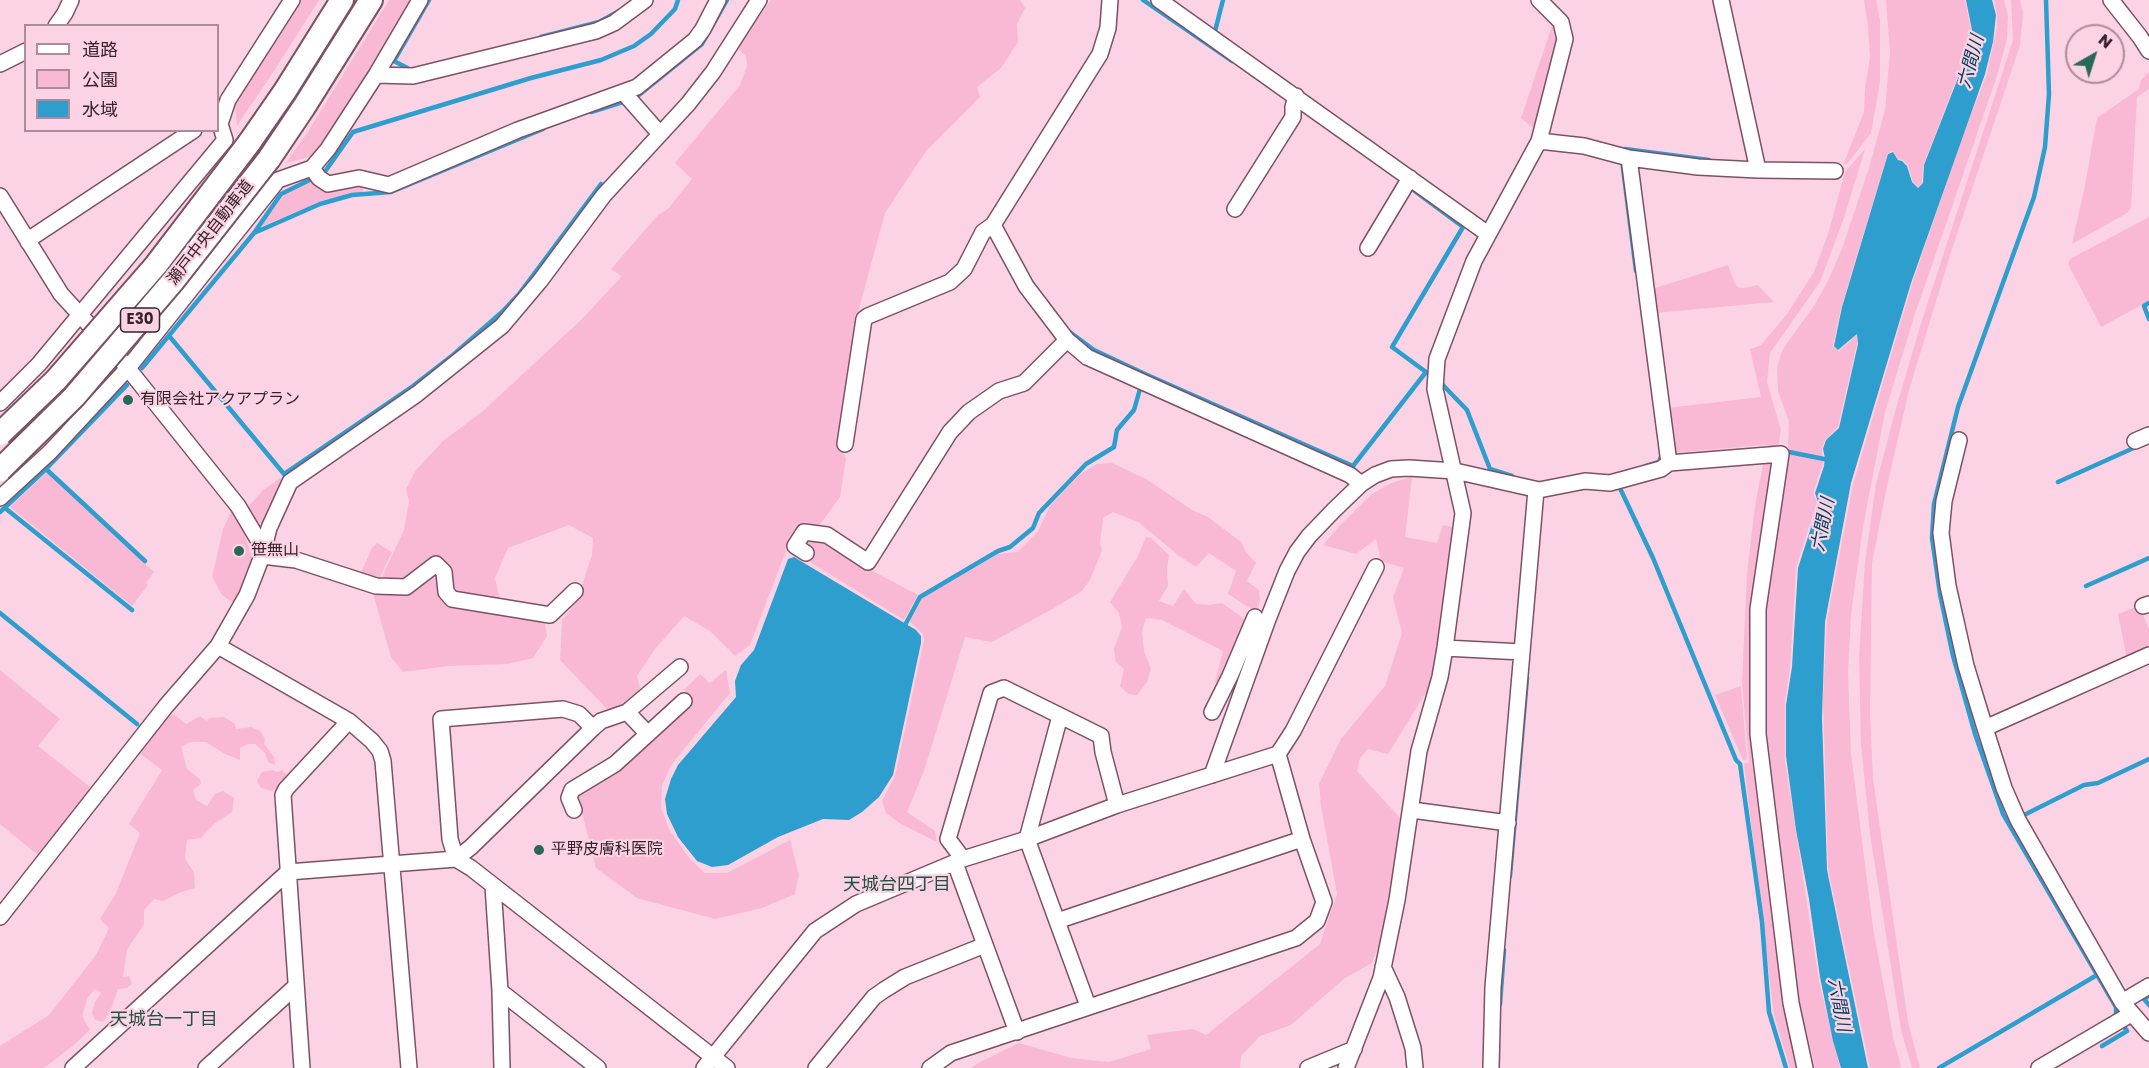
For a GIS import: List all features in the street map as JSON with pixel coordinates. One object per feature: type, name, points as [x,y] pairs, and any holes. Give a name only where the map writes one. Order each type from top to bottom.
[{"type":"highway","name":"瀬戸中央自動車道","points":[[0,434],[56,380],[156,265],[249,143],[285,91],[342,0]]},
{"type":"highway","name":"瀬戸中央自動車道","points":[[0,470],[74,397],[174,280],[269,159],[370,0]]},
{"type":"street","points":[[57,24],[71,0]]},
{"type":"street","points":[[278,180],[225,140],[219,124],[228,100],[292,0]]},
{"type":"street","points":[[316,173],[328,149],[376,75],[420,0]]},
{"type":"street","points":[[376,75],[413,76],[596,31],[614,23],[645,0]]},
{"type":"street","points":[[316,173],[328,184],[359,178],[389,185],[518,130],[628,98],[637,87],[695,40],[718,0]]},
{"type":"street","points":[[0,917],[166,706],[218,646],[247,595],[269,528],[290,482],[417,394],[502,326],[540,281],[604,195],[688,104],[713,72],[759,0]]},
{"type":"street","points":[[845,444],[864,319],[950,282],[964,269],[983,232],[993,225],[1100,54],[1108,28],[1110,0]]},
{"type":"street","points":[[1159,0],[1408,183],[1488,234]]},
{"type":"street","points":[[1346,1068],[1381,978],[1397,900],[1419,751],[1440,677],[1463,513],[1435,389],[1436,371],[1440,350],[1474,261],[1539,141],[1565,39],[1561,22],[1539,0]]},
{"type":"street","points":[[1721,0],[1758,170]]},
{"type":"street","points":[[2111,0],[2149,51]]},
{"type":"street","points":[[0,64],[24,52]]},
{"type":"street","points":[[628,98],[660,134]]},
{"type":"street","points":[[1235,210],[1293,117],[1294,101]]},
{"type":"street","points":[[28,242],[191,132]]},
{"type":"street","points":[[0,403],[39,364],[225,140]]},
{"type":"street","points":[[1539,141],[1584,146],[1625,156],[1698,167],[1835,171]]},
{"type":"street","points":[[1212,776],[1287,571],[1309,536],[1361,484],[1391,469],[1409,468],[1455,471],[1541,490],[1585,480],[1610,483],[1661,469],[1669,458],[1625,156]]},
{"type":"street","points":[[0,498],[50,452],[128,368],[278,180],[316,173]]},
{"type":"street","points":[[1368,248],[1408,183]]},
{"type":"street","points":[[0,196],[61,294],[128,368],[238,506],[263,552],[296,560],[376,586],[406,587],[436,564],[444,572],[446,592],[452,599],[550,615],[575,591]]},
{"type":"street","points":[[993,225],[1026,286],[1067,340],[1087,357],[1350,475],[1361,484]]},
{"type":"street","points":[[806,554],[795,546],[804,532],[827,536],[868,562],[950,432],[969,412],[999,391],[1024,383],[1067,340]]},
{"type":"street","points":[[1959,440],[1944,501],[1941,533],[1948,586],[1961,644],[2004,788],[2018,820],[2126,1008],[2149,1033]]},
{"type":"street","points":[[1669,458],[1781,454],[1758,609],[1758,734],[1791,1003],[1805,1068]]},
{"type":"street","points":[[1491,1068],[1492,1008],[1504,942],[1508,823],[1522,652],[1541,490]]},
{"type":"street","points":[[708,1062],[815,931],[856,904],[959,861],[1117,806],[1278,754],[1293,731],[1376,567]]},
{"type":"street","points":[[1212,712],[1255,617]]},
{"type":"street","points":[[218,646],[349,721],[380,751],[383,761],[393,864],[409,1068]]},
{"type":"street","points":[[1445,648],[1522,652]]},
{"type":"street","points":[[1986,728],[2149,656]]},
{"type":"street","points":[[73,1068],[288,872],[456,859],[601,721],[627,712],[680,667]]},
{"type":"street","points":[[1017,1032],[985,945],[959,861],[948,839],[991,693],[1004,688],[1101,736],[1117,806]]},
{"type":"street","points":[[574,810],[569,798],[572,790],[615,764],[684,701]]},
{"type":"street","points":[[593,728],[579,714],[563,709],[441,719],[450,839],[456,859],[471,868],[708,1062],[727,1068]]},
{"type":"street","points":[[627,712],[648,734]]},
{"type":"street","points":[[1060,716],[1027,839],[1088,1006]]},
{"type":"street","points":[[302,1068],[283,795],[349,721]]},
{"type":"street","points":[[930,1068],[951,1053],[1296,938],[1317,921],[1324,902],[1302,838],[1278,754]]},
{"type":"street","points":[[1412,810],[1508,823]]},
{"type":"street","points":[[1057,921],[1302,838]]},
{"type":"street","points":[[493,886],[500,991],[502,1068]]},
{"type":"street","points":[[816,1068],[874,997],[905,977],[985,945]]},
{"type":"street","points":[[1383,968],[1401,1008],[1413,1048],[1415,1068]]},
{"type":"street","points":[[206,1068],[296,986]]},
{"type":"street","points":[[2039,1068],[2126,1008],[2149,986]]},
{"type":"street","points":[[500,991],[598,1068]]},
{"type":"street","points":[[1308,1068],[1354,1049]]},
{"type":"green space","points":[[298,0],[319,0],[237,126],[235,108],[239,94]]},
{"type":"green space","points":[[389,0],[414,0],[313,156],[286,163],[309,130]]},
{"type":"green space","points":[[771,0],[1020,0],[1025,8],[1017,24],[1018,42],[1001,68],[977,87],[980,97],[926,151],[885,213],[854,327],[839,448],[846,458],[840,497],[819,526],[805,522],[787,548],[750,645],[735,656],[710,631],[684,616],[655,649],[637,676],[641,692],[621,707],[607,709],[560,660],[562,621],[577,600],[592,555],[593,538],[569,525],[508,548],[495,578],[501,605],[455,597],[448,568],[404,581],[380,581],[404,530],[409,501],[406,489],[416,470],[443,441],[483,411],[582,319],[622,276],[611,269],[659,214],[668,209],[692,179],[675,163],[740,85],[747,66],[746,56],[737,48]]},
{"type":"green space","points":[[1864,0],[1876,0],[1880,20],[1880,82],[1871,133],[1848,163],[1843,165],[1864,112],[1870,57]]},
{"type":"green space","points":[[1886,0],[1965,0],[1971,30],[1966,55],[1923,166],[1922,183],[1918,187],[1913,182],[1908,165],[1898,159],[1893,151],[1888,153],[1841,308],[1833,346],[1839,351],[1857,335],[1857,344],[1838,427],[1825,440],[1822,449],[1823,464],[1813,493],[1817,502],[1796,568],[1790,669],[1785,701],[1785,761],[1819,981],[1840,1068],[1815,1068],[1805,1025],[1799,1026],[1762,722],[1764,605],[1774,522],[1788,448],[1789,422],[1778,391],[1777,367],[1783,349],[1827,283],[1842,249],[1869,168],[1885,110],[1890,52]]},
{"type":"green space","points":[[1994,0],[2004,0],[2008,16],[2007,39],[1997,76],[1914,317],[1885,412],[1863,527],[1851,614],[1848,672],[1851,754],[1873,928],[1894,1041],[1901,1066],[1900,1068],[1870,1068],[1828,869],[1823,699],[1827,620],[1853,484],[1912,284],[1960,143],[1987,74],[1997,27]]},
{"type":"green space","points":[[2011,0],[2020,0],[2023,12],[2020,45],[1952,249],[1909,390],[1872,563],[1870,713],[1873,779],[1908,1022],[1920,1068],[1912,1068],[1901,1030],[1870,834],[1861,744],[1859,657],[1865,562],[1876,484],[1896,408],[1922,320],[2013,40]]},
{"type":"green space","points":[[1554,20],[1560,30],[1536,129],[1534,129],[1521,118]]},
{"type":"green space","points":[[2149,72],[2149,89],[2137,97],[2131,208],[2127,213],[2072,244],[2097,118],[2139,89],[2141,80]]},
{"type":"green space","points":[[1865,149],[1844,218],[1820,282],[1770,353],[1767,382],[1781,430],[1778,447],[1763,445],[1672,453],[1667,408],[1761,397],[1750,349],[1761,345],[1787,314],[1814,272],[1828,234],[1845,172]]},
{"type":"green space","points":[[311,182],[363,184],[363,192],[324,200],[260,227],[284,195]]},
{"type":"green space","points":[[2149,217],[2149,301],[2101,327],[2068,264],[2070,259]]},
{"type":"green space","points":[[1728,265],[1738,287],[1758,285],[1774,302],[1655,313],[1652,289]]},
{"type":"green space","points":[[1776,458],[1754,638],[1801,1068],[1790,1068],[1774,1015],[1744,764],[1749,762],[1742,683],[1747,573],[1755,506],[1764,459]]},
{"type":"green space","points":[[1112,463],[1146,479],[1192,510],[1208,517],[1241,542],[1256,563],[1247,581],[1259,590],[1260,601],[1256,612],[1228,594],[1236,571],[1209,553],[1196,567],[1138,522],[1113,512],[1103,518],[1100,543],[1102,550],[1090,580],[1082,591],[992,642],[965,637],[924,771],[907,812],[935,831],[937,842],[901,824],[886,813],[882,801],[895,776],[924,640],[923,634],[910,622],[922,598],[998,554],[1018,552],[1038,531],[1050,506],[1080,474],[1097,464]]},
{"type":"green space","points":[[47,472],[154,572],[146,583],[148,585],[132,606],[10,507]]},
{"type":"green space","points":[[1412,477],[1405,537],[1437,543],[1443,525],[1452,527],[1451,556],[1435,678],[1388,754],[1368,749],[1360,758],[1357,771],[1400,818],[1385,928],[1372,963],[1345,978],[1291,1025],[1260,1036],[1241,1056],[1240,1068],[971,1068],[1019,1043],[1071,1058],[1109,1062],[1151,1049],[1147,1035],[1193,1029],[1206,1035],[1320,944],[1337,894],[1319,784],[1341,739],[1385,686],[1402,633],[1393,597],[1404,568],[1381,561],[1376,539],[1356,554],[1323,545],[1372,494],[1391,483]]},
{"type":"green space","points":[[280,478],[284,483],[268,508],[264,523],[256,523],[248,507],[262,491]]},
{"type":"green space","points":[[231,512],[245,535],[252,557],[235,604],[222,595],[212,577],[223,529]]},
{"type":"green space","points":[[807,537],[824,539],[867,568],[918,595],[904,620],[794,552]]},
{"type":"green space","points":[[1146,537],[1151,538],[1169,555],[1168,586],[1159,601],[1173,606],[1184,589],[1196,604],[1222,603],[1247,621],[1222,683],[1215,682],[1223,651],[1162,620],[1146,618],[1142,631],[1144,651],[1151,669],[1147,682],[1137,695],[1128,694],[1120,686],[1124,669],[1116,662],[1114,649],[1122,627],[1119,613],[1110,602],[1138,556]]},
{"type":"green space","points":[[377,543],[392,552],[378,581],[359,577],[372,548]]},
{"type":"green space","points":[[436,569],[443,595],[544,617],[547,636],[533,658],[507,664],[448,666],[403,672],[391,657],[372,590]]},
{"type":"green space","points":[[2136,607],[2143,615],[2149,629],[2149,650],[2127,659],[2118,614]]},
{"type":"green space","points":[[0,670],[60,719],[38,746],[90,787],[86,798],[39,856],[0,824]]},
{"type":"green space","points":[[726,670],[730,693],[671,765],[662,786],[661,808],[670,831],[690,859],[705,873],[727,873],[790,840],[799,875],[795,894],[762,908],[715,919],[637,898],[596,868],[577,793],[618,769],[693,702],[684,690],[700,674],[710,683]]},
{"type":"green space","points":[[1741,686],[1747,760],[1743,760],[1715,695]]},
{"type":"green space","points":[[168,712],[186,724],[200,716],[207,721],[209,718],[224,717],[235,724],[236,729],[251,727],[260,731],[265,739],[264,744],[274,757],[275,765],[268,762],[265,753],[255,744],[248,744],[240,748],[240,760],[206,742],[190,742],[181,747],[187,769],[200,779],[201,784],[193,790],[196,800],[207,806],[215,794],[223,791],[234,798],[232,812],[214,824],[201,838],[187,840],[185,858],[194,873],[195,888],[163,901],[154,899],[144,910],[144,924],[127,950],[123,977],[129,976],[132,984],[127,988],[118,989],[110,1012],[103,1022],[95,1020],[92,1013],[101,993],[95,989],[88,997],[82,1016],[90,1030],[74,1045],[44,1068],[0,1068],[0,1046],[49,1015],[96,955],[109,928],[100,919],[116,893],[140,833],[129,824],[162,770],[138,752]]},
{"type":"green space","points":[[272,770],[278,772],[282,770],[286,774],[287,781],[282,787],[272,791],[261,788],[257,781],[262,772]]},
{"type":"water","name":"六間川","points":[[1966,0],[1992,0],[1996,15],[1993,42],[1985,74],[1911,283],[1851,483],[1825,622],[1822,718],[1827,870],[1868,1068],[1841,1068],[1820,977],[1786,756],[1786,705],[1792,667],[1798,568],[1816,512],[1818,502],[1815,493],[1824,466],[1823,449],[1826,440],[1839,428],[1858,344],[1857,334],[1838,350],[1834,346],[1842,307],[1888,154],[1893,152],[1898,160],[1907,166],[1912,182],[1918,188],[1923,183],[1924,165],[1967,55],[1972,30]]},
{"type":"water","points":[[794,557],[916,630],[921,636],[893,775],[879,797],[849,820],[823,819],[778,837],[728,865],[712,867],[697,861],[678,837],[667,814],[665,799],[678,765],[736,697],[735,681],[741,665],[754,650],[788,559]]},
{"type":"waterway","points":[[411,70],[394,61],[429,0]]},
{"type":"waterway","points":[[142,368],[254,233],[281,194],[324,173],[353,132],[531,78],[601,60],[634,46],[651,34],[675,9],[678,0]]},
{"type":"waterway","points":[[634,99],[702,44],[727,0]]},
{"type":"waterway","points":[[1143,0],[1232,61]]},
{"type":"waterway","points":[[1214,35],[1223,0]]},
{"type":"waterway","points":[[2046,0],[2049,94],[2045,147],[2034,197],[1958,407],[1934,504],[1932,538],[1940,594],[1953,656],[1975,734],[2003,814],[2116,1007],[2116,1014]]},
{"type":"waterway","points":[[541,37],[599,22],[621,10]]},
{"type":"waterway","points":[[591,112],[626,101]]},
{"type":"waterway","points":[[254,233],[320,204],[352,195],[391,192],[543,129]]},
{"type":"waterway","points":[[1624,152],[1625,149],[1709,160]]},
{"type":"waterway","points":[[1622,160],[1636,271]]},
{"type":"waterway","points":[[170,337],[284,474],[413,386],[502,312],[519,294],[601,184]]},
{"type":"waterway","points":[[1408,186],[1463,227],[1392,347],[1426,372]]},
{"type":"waterway","points":[[2149,303],[2144,306],[2149,319]]},
{"type":"waterway","points":[[1067,330],[1094,350],[1353,466],[1426,372],[1432,376]]},
{"type":"waterway","points":[[1439,381],[1467,410],[1490,469],[1512,476]]},
{"type":"waterway","points":[[0,512],[46,469],[127,385]]},
{"type":"waterway","points":[[903,629],[920,597],[998,551],[1010,547],[1033,528],[1039,513],[1086,464],[1114,447],[1117,430],[1134,410],[1140,389]]},
{"type":"waterway","points":[[2058,482],[2138,446]]},
{"type":"waterway","points":[[1784,451],[1829,460]]},
{"type":"waterway","points":[[1646,466],[1659,462],[1662,454]]},
{"type":"waterway","points":[[46,469],[145,561]]},
{"type":"waterway","points":[[1618,484],[1653,558],[1736,760],[1740,764],[1762,922],[1769,1012],[1786,1068]]},
{"type":"waterway","points":[[5,508],[132,610]]},
{"type":"waterway","points":[[2086,586],[2149,558]]},
{"type":"waterway","points":[[0,613],[137,724]]},
{"type":"waterway","points":[[1510,876],[1527,678]]},
{"type":"waterway","points":[[2024,815],[2084,785],[2098,783],[2149,759]]},
{"type":"waterway","points":[[1500,1004],[1504,950]]},
{"type":"waterway","points":[[1939,1068],[2097,975]]},
{"type":"waterway","points":[[2149,996],[2144,999],[2149,1005]]},
{"type":"waterway","points":[[2102,1046],[2127,1031],[2123,1025]]},
{"type":"place","name":"有限会社アクアプラン","points":[[128,400]]},
{"type":"place","name":"笹無山","points":[[239,551]]},
{"type":"place","name":"平野皮膚科医院","points":[[539,850]]},
{"type":"district","name":"天城台四丁目","points":[[897,885]]},
{"type":"district","name":"天城台一丁目","points":[[164,1020]]}]
